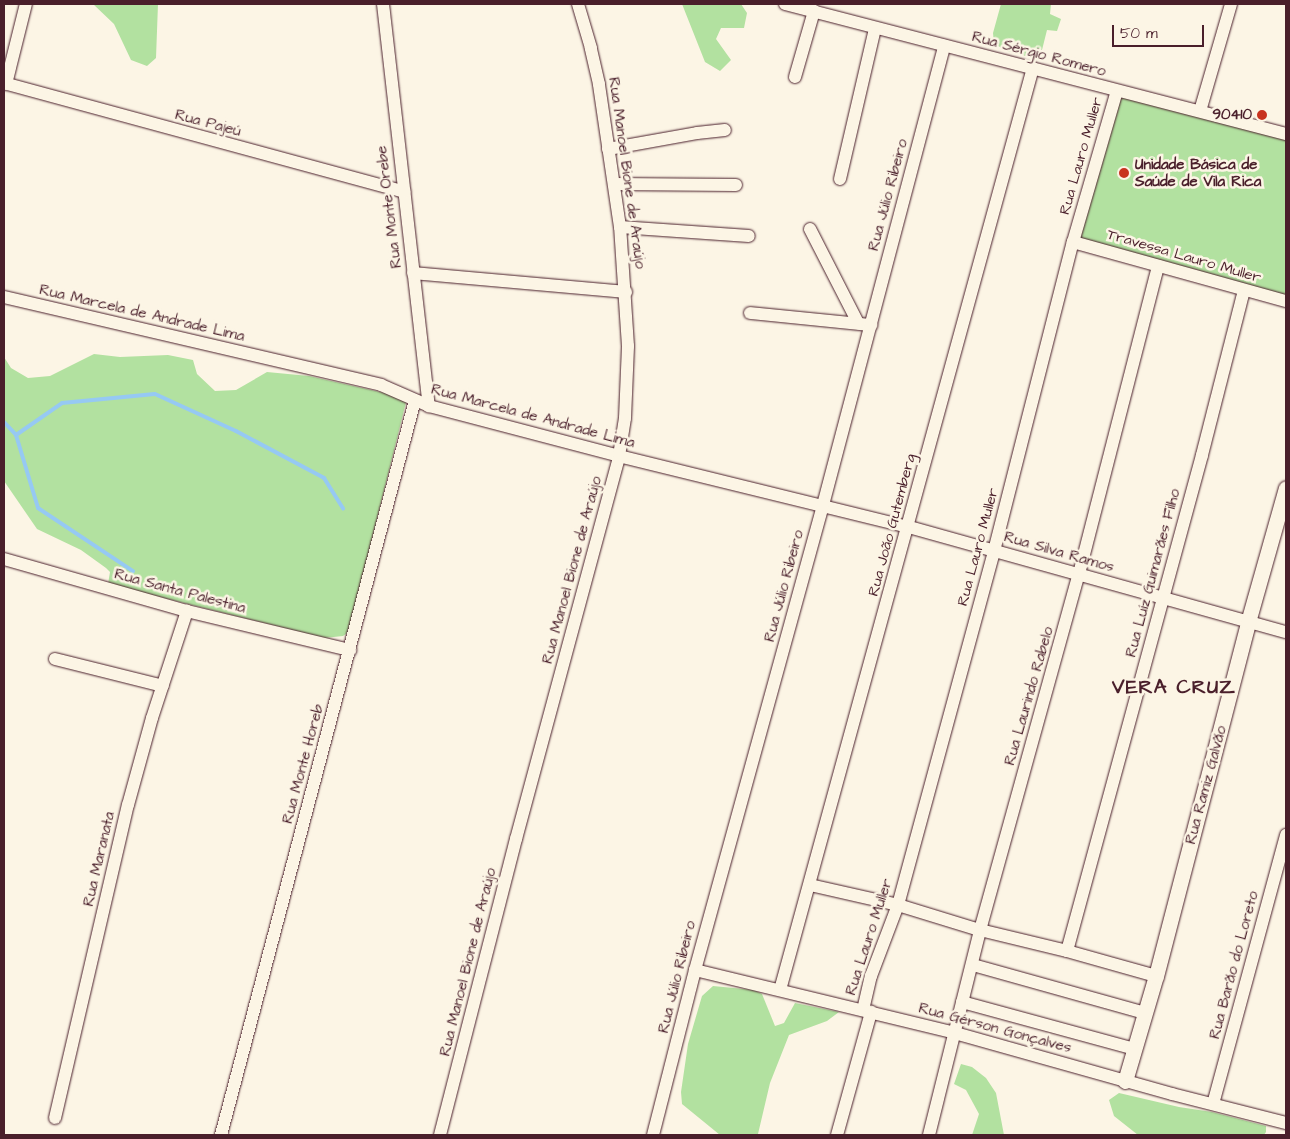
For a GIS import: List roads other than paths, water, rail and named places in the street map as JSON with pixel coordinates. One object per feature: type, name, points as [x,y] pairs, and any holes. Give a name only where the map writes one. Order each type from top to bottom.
[{"type":"street","points":[[5,83],[26,4]]},
{"type":"street","name":"Rua Monte Orebe","points":[[383,4],[429,406]]},
{"type":"street","name":"Rua Manoel Bione de Araújo","points":[[440,1135],[516,839],[619,456],[627,387],[626,292],[615,184],[599,84],[592,48],[578,4]]},
{"type":"street","name":"Rua Sérgio Romero","points":[[785,4],[874,29],[1286,134]]},
{"type":"street","points":[[1200,111],[1231,4]]},
{"type":"street","points":[[795,77],[814,11]]},
{"type":"street","points":[[840,179],[874,29]]},
{"type":"street","name":"Rua Júlio Ribeiro","points":[[654,1135],[695,970],[823,505],[864,324],[944,46]]},
{"type":"street","name":"Rua João Gutemberg","points":[[780,990],[909,527],[1033,68]]},
{"type":"street","name":"Rua Pajeú","points":[[5,83],[404,192]]},
{"type":"street","name":"Rua Lauro Muller","points":[[837,1135],[867,1011],[871,976],[898,904],[994,550],[1074,242],[1117,91]]},
{"type":"street","points":[[608,149],[697,133],[725,130]]},
{"type":"street","points":[[615,184],[736,185]]},
{"type":"street","points":[[620,227],[749,236]]},
{"type":"street","points":[[810,230],[864,324]]},
{"type":"street","name":"Travessa Lauro Muller","points":[[1074,242],[1286,301]]},
{"type":"street","name":"Rua Laurindo Rabelo","points":[[929,1135],[973,965],[980,930],[1080,574],[1158,266]]},
{"type":"street","points":[[413,273],[626,292]]},
{"type":"street","name":"Rua Luíz Guimarães Filho","points":[[1068,950],[1164,598],[1244,290]]},
{"type":"street","name":"Rua Marcela de Andrade Lima","points":[[4,297],[381,385],[429,406],[619,456],[823,505]]},
{"type":"street","points":[[750,313],[864,324]]},
{"type":"street","name":"Rua Monte Horeb","points":[[221,1135],[415,400]]},
{"type":"street","name":"Rua Ramiz Galvão","points":[[1125,1081],[1146,1013],[1248,622],[1286,488]]},
{"type":"street","name":"Rua Silva Ramos","points":[[823,505],[994,550],[1286,632]]},
{"type":"street","name":"Rua Santa Palestina","points":[[4,559],[187,611],[350,650]]},
{"type":"street","name":"Rua Maranata","points":[[55,1118],[128,805],[187,611]]},
{"type":"street","points":[[55,659],[163,686]]},
{"type":"street","name":"Rua Barão do Loreto","points":[[1213,1104],[1286,835]]},
{"type":"street","points":[[810,884],[898,904],[980,930],[1068,950],[1156,976]]},
{"type":"street","points":[[973,965],[1146,1013]]},
{"type":"street","name":"Rua Gérson Gonçalves","points":[[695,970],[955,1033],[1125,1081],[1286,1123]]},
{"type":"street","points":[[962,1002],[1135,1049]]},
{"type":"waterway","points":[[16,435],[62,403],[155,394],[236,431],[324,478],[343,508]]},
{"type":"waterway","points":[[4,422],[16,435],[38,508],[133,571]]},
{"type":"place","name":"90410","points":[[1262,115]]},
{"type":"place","name":"Unidade Básica de Saúde de Vila Rica","points":[[1124,173]]},
{"type":"district","name":"VERA CRUZ","points":[[1174,687]]}]
